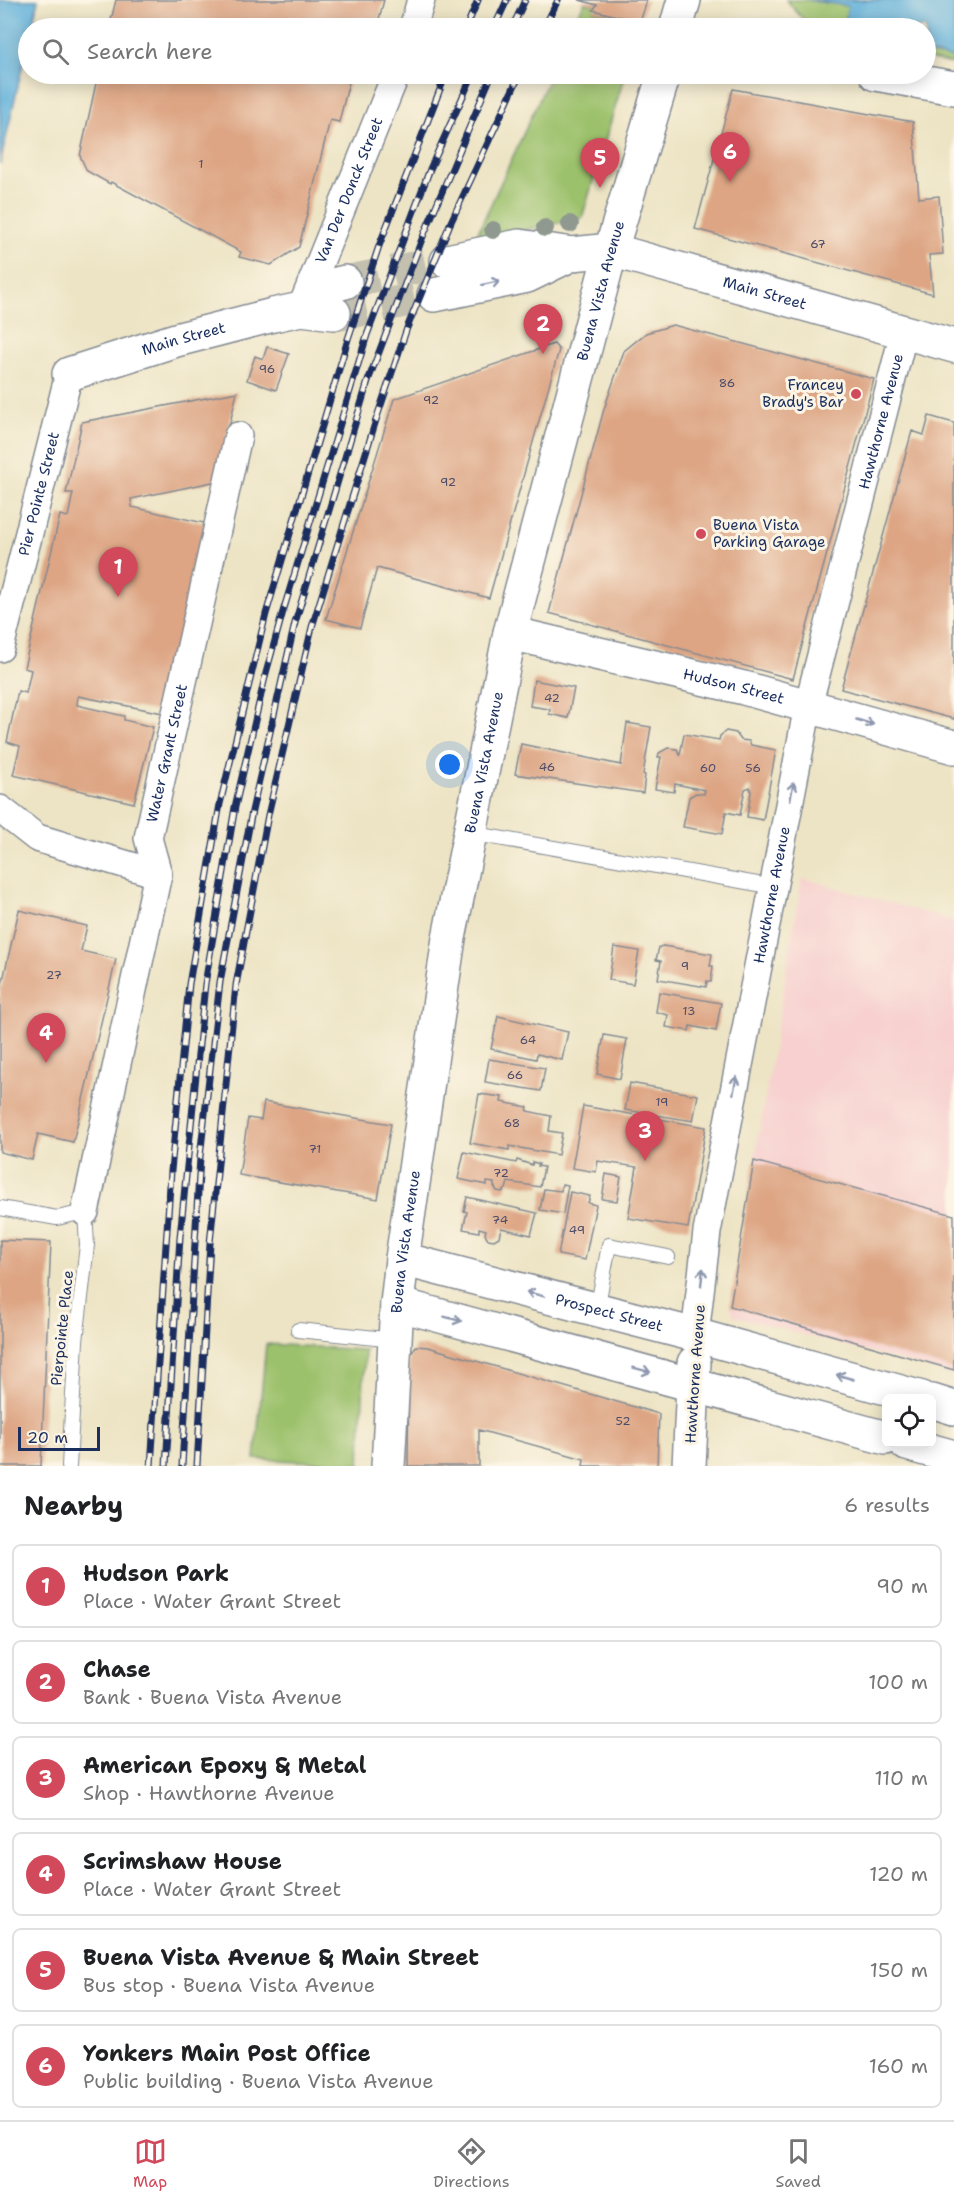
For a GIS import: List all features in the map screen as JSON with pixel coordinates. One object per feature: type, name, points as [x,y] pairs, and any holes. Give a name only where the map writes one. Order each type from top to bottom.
[{"type":"street","points":[[416,18],[421,0]]},
{"type":"street","points":[[679,18],[684,0]]},
{"type":"street","name":"Van Der Donck Street","points":[[301,309],[392,84]]},
{"type":"street","name":"Buena Vista Avenue","points":[[388,1466],[397,1304],[402,1259],[449,938],[510,633],[611,250],[661,84]]},
{"type":"street","points":[[932,84],[954,88]]},
{"type":"street","name":"Main Street","points":[[447,261],[519,246],[572,254],[611,250],[954,346]]},
{"type":"street","name":"Main Street","points":[[434,295],[527,276],[572,254]]},
{"type":"street","name":"Main Street","points":[[301,309],[337,284],[345,282]]},
{"type":"street","name":"Main Street","points":[[69,374],[176,340],[301,309],[334,313]]},
{"type":"street","name":"Hawthorne Avenue","points":[[689,1466],[695,1335],[707,1232],[808,706],[904,332]]},
{"type":"street","name":"Pier Pointe Street","points":[[0,648],[69,374]]},
{"type":"street","name":"Water Grant Street","points":[[85,1212],[158,874],[148,838],[238,436]]},
{"type":"street","name":"Hudson Street","points":[[510,633],[744,687],[954,747]]},
{"type":"street","points":[[0,809],[37,838],[158,874]]},
{"type":"street","name":"Prospect Street","points":[[402,1259],[695,1335],[908,1394]]},
{"type":"street","points":[[397,1304],[882,1437]]},
{"type":"street","points":[[936,1402],[954,1407]]},
{"type":"street","points":[[924,1448],[954,1457]]},
{"type":"lane","points":[[470,833],[774,887]]},
{"type":"lane","points":[[0,1208],[57,1218],[85,1212]]},
{"type":"lane","name":"Pierpointe Place","points":[[69,1466],[75,1341],[87,1245],[85,1212]]},
{"type":"lane","points":[[597,1310],[609,1245],[668,1257]]},
{"type":"lane","points":[[298,1330],[395,1340]]},
{"type":"shaded area","points":[[802,878],[954,921],[954,1375],[734,1316],[730,1306]]},
{"type":"green space","points":[[786,0],[954,0],[954,64],[936,61],[936,18],[802,18]]},
{"type":"green space","points":[[584,3],[597,5],[594,11],[623,18],[577,18]]},
{"type":"green space","points":[[546,84],[622,84],[582,218],[474,241]]},
{"type":"green space","points":[[266,1344],[365,1350],[360,1464],[255,1459]]},
{"type":"water","points":[[0,0],[38,0],[34,18],[18,18],[18,84],[0,164]]},
{"type":"water","points":[[807,0],[954,0],[954,58],[936,55],[936,18],[846,18],[848,6]]},
{"type":"building","points":[[116,0],[384,0],[379,18],[112,18]]},
{"type":"building","points":[[579,0],[647,0],[641,18],[624,18],[593,10],[597,5]]},
{"type":"building","points":[[96,84],[348,84],[339,122],[330,120],[299,247],[271,265],[239,257],[241,252],[87,171],[80,156]]},
{"type":"building","points":[[733,89],[913,122],[919,198],[939,196],[943,254],[929,255],[933,294],[695,229]]},
{"type":"building","name":"Buena Vista Parking Garage","points":[[673,325],[874,379],[793,679],[549,613],[604,409],[624,351],[646,333]]},
{"type":"building","points":[[554,344],[559,350],[489,598],[377,568],[360,628],[326,619],[394,399]]},
{"type":"building","points":[[267,347],[289,354],[276,390],[247,380],[255,356],[263,359]]},
{"type":"building","points":[[237,392],[217,481],[131,499],[132,507],[213,525],[168,714],[78,696],[77,705],[124,716],[124,720],[153,727],[134,803],[13,775],[20,746],[7,742],[18,691],[26,693],[31,670],[24,668],[60,515],[68,517],[73,493],[66,493],[82,422]]},
{"type":"building","points":[[929,416],[954,423],[954,719],[841,689],[912,431],[924,435]]},
{"type":"building","points":[[534,680],[574,688],[568,718],[549,714],[550,709],[530,706]]},
{"type":"building","points":[[627,723],[651,727],[643,774],[645,775],[643,793],[515,774],[521,744],[621,765]]},
{"type":"building","points":[[726,731],[736,733],[741,740],[749,741],[751,745],[776,750],[763,820],[747,817],[750,787],[745,789],[740,815],[726,812],[722,834],[683,827],[689,797],[696,793],[704,794],[705,790],[675,784],[674,792],[655,789],[661,757],[658,757],[659,753],[668,748],[677,749],[680,755],[684,734],[719,740]]},
{"type":"building","points":[[19,910],[87,926],[81,951],[116,959],[73,1142],[38,1134],[32,1160],[0,1152],[0,993]]},
{"type":"building","points":[[614,947],[639,951],[633,984],[609,980]]},
{"type":"building","points":[[659,947],[712,954],[711,982],[707,981],[706,987],[658,979],[661,961],[656,960]]},
{"type":"building","points":[[659,992],[721,1003],[716,1031],[690,1026],[689,1031],[666,1027],[668,1015],[656,1012]]},
{"type":"building","points":[[498,1016],[568,1032],[562,1060],[537,1054],[536,1059],[491,1049]]},
{"type":"building","points":[[604,1035],[627,1039],[620,1079],[597,1074]]},
{"type":"building","points":[[489,1059],[545,1068],[541,1091],[485,1082]]},
{"type":"building","points":[[630,1083],[698,1095],[693,1121],[625,1110]]},
{"type":"building","points":[[479,1094],[502,1097],[501,1102],[528,1107],[527,1111],[551,1116],[549,1131],[562,1133],[558,1155],[509,1146],[509,1150],[470,1143]]},
{"type":"building","points":[[264,1102],[391,1124],[378,1199],[239,1175],[248,1118],[261,1120]]},
{"type":"building","points":[[583,1106],[706,1127],[688,1228],[628,1218],[637,1167],[598,1161],[596,1172],[572,1168]]},
{"type":"building","points":[[464,1152],[516,1163],[517,1160],[532,1165],[533,1162],[539,1164],[538,1166],[544,1167],[540,1187],[508,1182],[506,1189],[502,1192],[497,1191],[494,1183],[487,1182],[487,1185],[458,1179]]},
{"type":"building","points":[[754,1161],[954,1215],[954,1370],[730,1306]]},
{"type":"building","points":[[606,1174],[621,1177],[617,1201],[602,1199]]},
{"type":"building","points":[[562,1184],[568,1185],[563,1214],[540,1210],[544,1189],[561,1191]]},
{"type":"building","points":[[570,1192],[590,1196],[588,1203],[596,1205],[585,1260],[558,1255]]},
{"type":"building","points":[[467,1197],[537,1213],[531,1235],[501,1228],[499,1237],[494,1240],[488,1239],[485,1234],[486,1230],[479,1228],[479,1232],[463,1229],[467,1212],[464,1211]]},
{"type":"building","points":[[0,1240],[51,1242],[41,1466],[0,1466]]},
{"type":"building","points":[[416,1346],[428,1347],[659,1414],[657,1466],[583,1466],[584,1459],[479,1430],[479,1466],[408,1466],[409,1357]]},
{"type":"tunnel","points":[[345,282],[447,261]]},
{"type":"tunnel","points":[[334,313],[341,314],[434,295]]},
{"type":"railway","points":[[470,18],[478,0]]},
{"type":"railway","points":[[499,18],[507,0]]},
{"type":"railway","points":[[517,18],[525,0]]},
{"type":"railway","points":[[549,18],[558,0]]},
{"type":"railway","points":[[151,1466],[171,1171],[189,984],[220,804],[266,614],[348,339],[379,246],[442,84]]},
{"type":"railway","points":[[166,1466],[180,1237],[205,984],[235,807],[282,615],[367,335],[430,169],[468,84]]},
{"type":"railway","points":[[182,1466],[200,1157],[220,982],[252,811],[295,623],[368,381],[422,239],[488,84]]},
{"type":"railway","points":[[197,1466],[210,1243],[236,985],[268,815],[312,627],[407,328],[450,224],[515,84]]},
{"type":"place","name":"Yonkers Main Post Office","points":[[730,182]]},
{"type":"place","name":"Buena Vista Avenue & Main Street","points":[[600,188]]},
{"type":"place","name":"Chase","points":[[543,354]]},
{"type":"place","name":"Francey Brady's Bar","points":[[856,394]]},
{"type":"place","name":"Buena Vista Parking Garage","points":[[701,534]]},
{"type":"place","name":"Hudson Park","points":[[118,597]]},
{"type":"place","name":"Scrimshaw House","points":[[46,1063]]},
{"type":"place","name":"American Epoxy & Metal","points":[[645,1161]]}]
